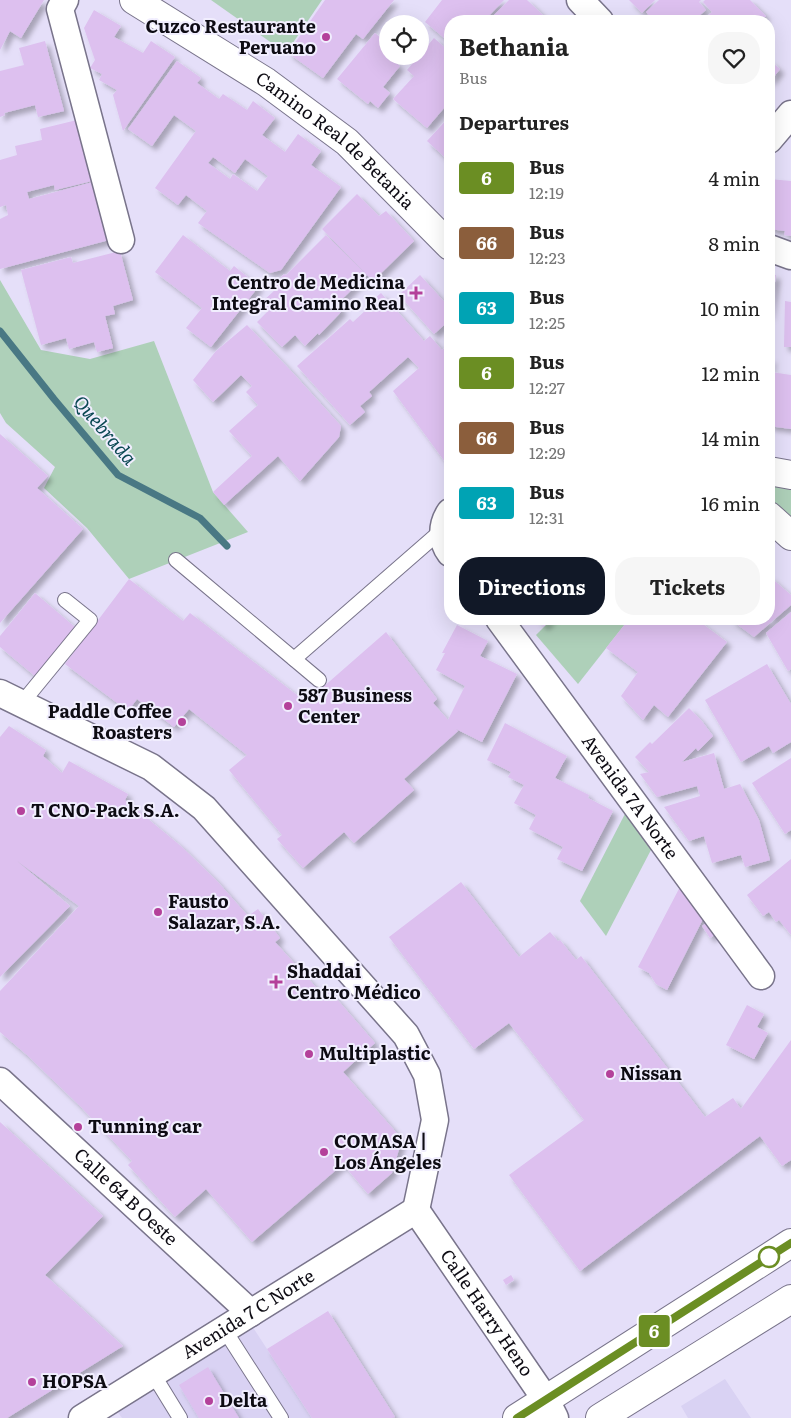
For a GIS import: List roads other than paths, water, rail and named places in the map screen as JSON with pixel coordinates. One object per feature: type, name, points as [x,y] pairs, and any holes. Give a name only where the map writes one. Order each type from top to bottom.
[{"type":"main road","name":"Camino Real de Betania","points":[[134,0],[266,82],[347,142],[444,240]]},
{"type":"main road","points":[[775,472],[791,475]]},
{"type":"main road","points":[[775,521],[791,536]]},
{"type":"main road","points":[[517,1418],[550,1409],[791,1243]]},
{"type":"main road","points":[[600,1418],[791,1298]]},
{"type":"street","points":[[65,0],[60,9],[121,240]]},
{"type":"street","points":[[580,0],[594,15]]},
{"type":"street","points":[[775,133],[791,114]]},
{"type":"street","points":[[775,250],[791,256]]},
{"type":"street","name":"Avenida 7A Norte","points":[[502,625],[761,976]]},
{"type":"street","points":[[11,698],[151,767],[204,808],[406,1035],[427,1075],[435,1120],[416,1210]]},
{"type":"street","name":"Calle 64 B Oeste","points":[[0,1081],[251,1312]]},
{"type":"street","name":"Avenida 7 C Norte","points":[[82,1418],[416,1210]]},
{"type":"street","name":"Calle Harry Heno","points":[[416,1210],[550,1409]]},
{"type":"lane","points":[[294,659],[444,535]]},
{"type":"lane","points":[[176,560],[319,680]]},
{"type":"lane","points":[[11,698],[90,620],[65,600]]},
{"type":"lane","points":[[224,1330],[281,1418]]},
{"type":"lane","points":[[153,1374],[180,1418]]},
{"type":"waterway","name":"Quebrada","points":[[0,331],[118,475],[200,518],[227,546]]},
{"type":"place","name":"Cuzco Restaurante Peruano","points":[[326,37]]},
{"type":"place","name":"Centro de Medicina Integral Camino Real","points":[[416,293]]},
{"type":"place","name":"587 Business Center","points":[[288,706]]},
{"type":"place","name":"Paddle Coffee Roasters","points":[[182,722]]},
{"type":"place","name":"T CNO-Pack S.A.","points":[[21,811]]},
{"type":"place","name":"Fausto Salazar, S.A.","points":[[158,912]]},
{"type":"place","name":"Shaddai Centro Médico","points":[[276,982]]},
{"type":"place","name":"Multiplastic","points":[[309,1054]]},
{"type":"place","name":"Nissan","points":[[610,1074]]},
{"type":"place","name":"Tunning car","points":[[78,1127]]},
{"type":"place","name":"COMASA | Los Ángeles","points":[[324,1152]]},
{"type":"place","name":"HOPSA","points":[[32,1382]]},
{"type":"place","name":"Delta","points":[[209,1401]]}]
